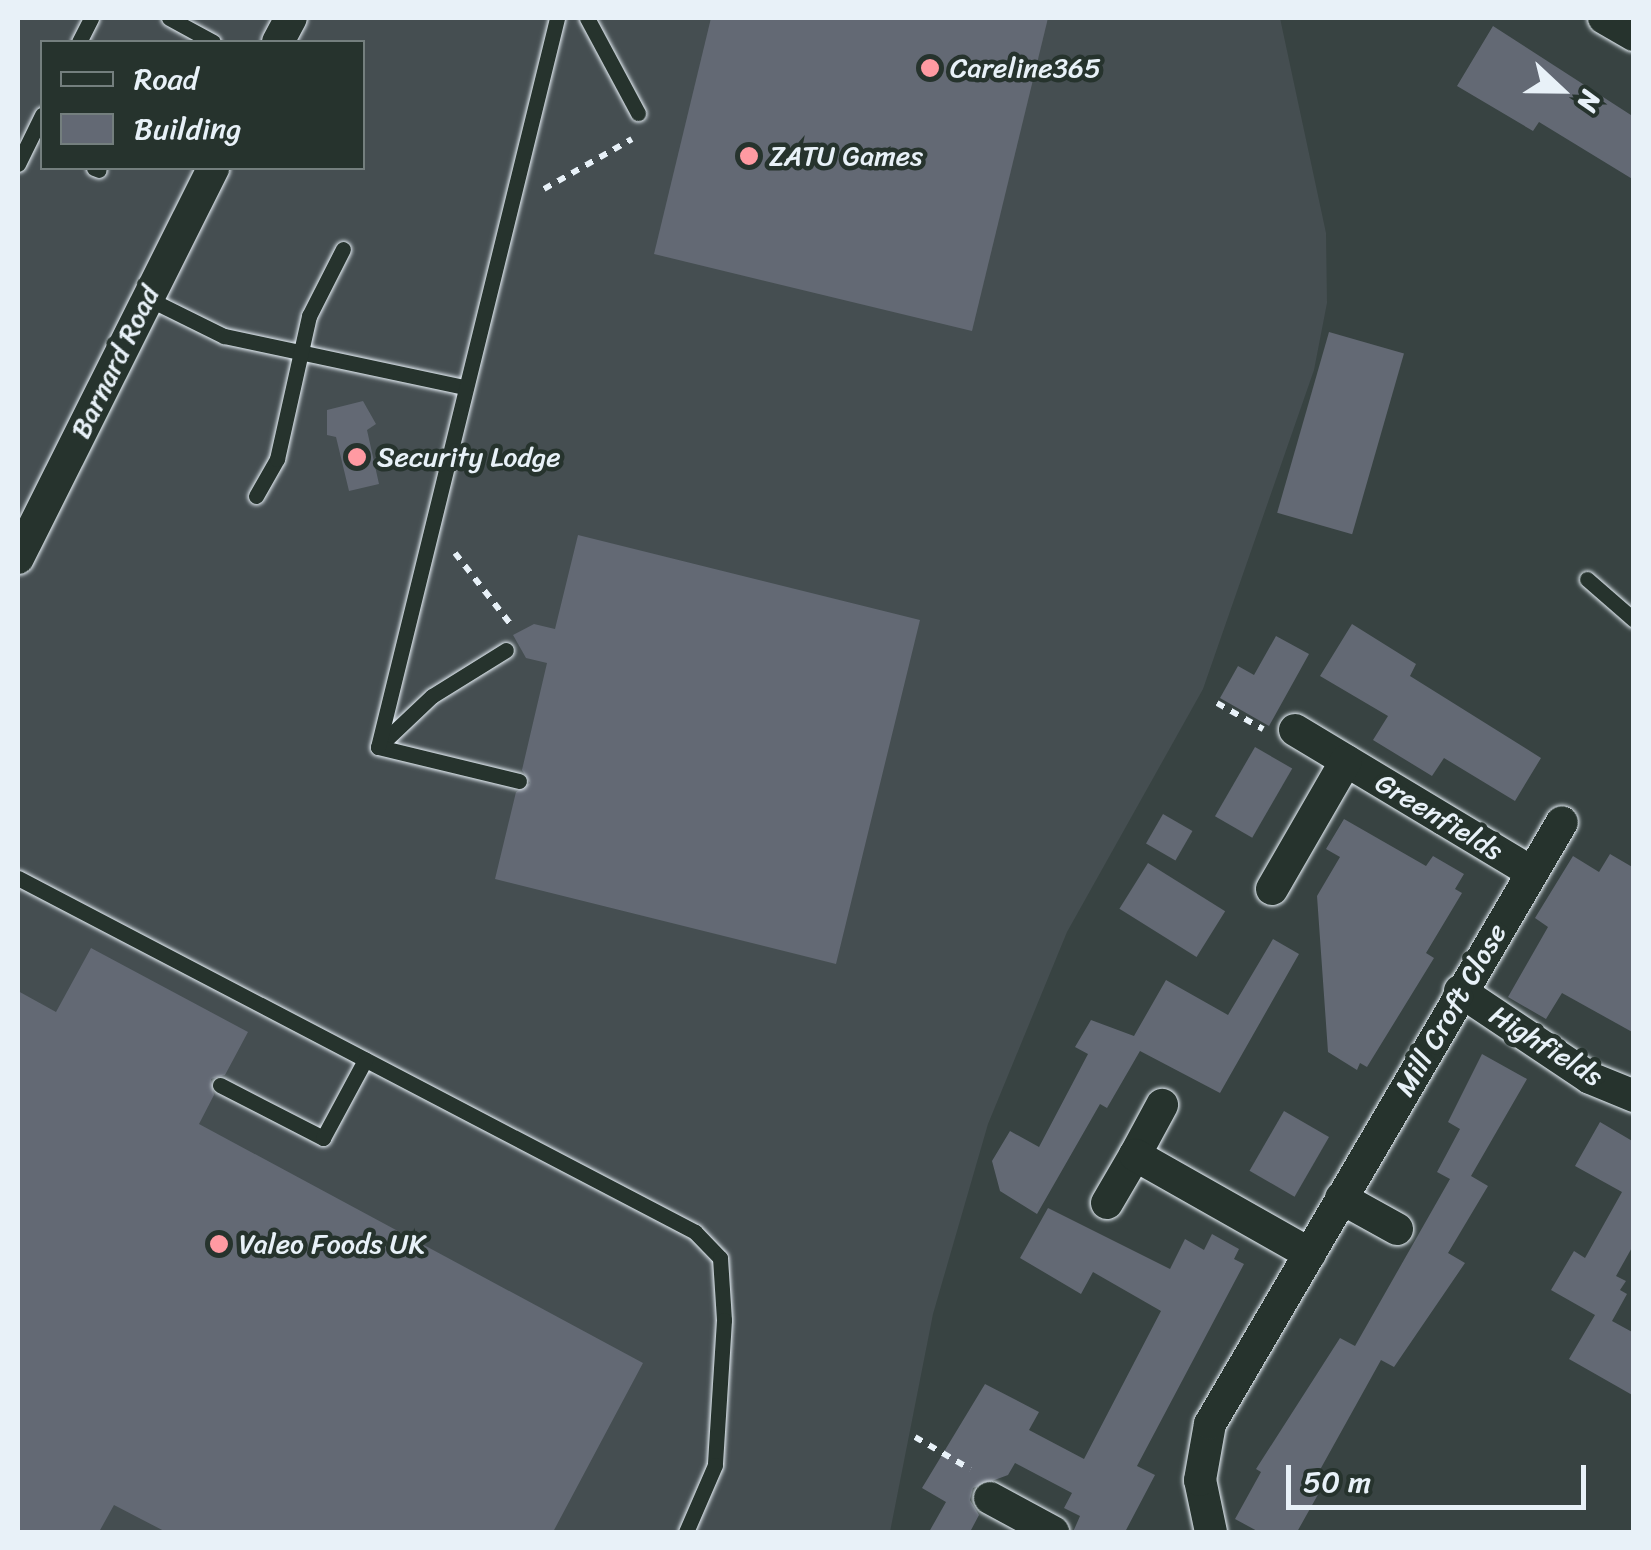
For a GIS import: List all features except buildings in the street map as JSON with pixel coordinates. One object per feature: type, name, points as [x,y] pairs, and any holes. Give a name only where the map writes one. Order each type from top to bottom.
[{"type":"street","points":[[1604,18],[1634,35]]},
{"type":"street","name":"Barnard Road","points":[[18,558],[213,170]]},
{"type":"street","name":"Greenfields","points":[[1296,730],[1531,872]]},
{"type":"street","name":"Greenfields","points":[[1272,889],[1346,761]]},
{"type":"street","name":"Mill Croft Close","points":[[1211,1532],[1200,1480],[1210,1424],[1562,822]]},
{"type":"street","name":"Highfields","points":[[1460,992],[1590,1078],[1634,1096]]},
{"type":"street","points":[[1108,1203],[1162,1106]]},
{"type":"street","points":[[1135,1155],[1310,1254]]},
{"type":"street","points":[[1341,1198],[1397,1229]]},
{"type":"street","points":[[990,1498],[1047,1531]]},
{"type":"lane","points":[[80,40],[92,18]]},
{"type":"lane","points":[[169,18],[210,40]]},
{"type":"lane","points":[[378,747],[557,18]]},
{"type":"lane","points":[[587,18],[638,113]]},
{"type":"lane","points":[[18,164],[37,140]]},
{"type":"lane","points":[[256,496],[280,447],[297,350],[343,249]]},
{"type":"lane","points":[[147,297],[224,336],[464,387]]},
{"type":"lane","points":[[1587,579],[1634,620]]},
{"type":"lane","points":[[378,747],[432,696],[506,650]]},
{"type":"lane","points":[[378,747],[519,781]]},
{"type":"lane","points":[[18,878],[695,1232],[720,1258],[724,1320],[716,1465],[686,1532]]},
{"type":"lane","points":[[220,1085],[323,1138],[365,1060]]},
{"type":"path","points":[[508,210],[632,139]]},
{"type":"path","points":[[432,525],[514,628]]},
{"type":"path","points":[[915,1437],[992,1482],[990,1498]]},
{"type":"shaded area","points":[[18,18],[1280,18],[1326,233],[1327,303],[1314,370],[1203,689],[1067,932],[988,1124],[933,1314],[890,1532],[18,1532]]},
{"type":"place","name":"Careline365","points":[[930,68]]},
{"type":"place","name":"ZATU Games","points":[[749,156]]},
{"type":"place","name":"Security Lodge","points":[[357,457]]},
{"type":"place","name":"Valeo Foods UK","points":[[219,1244]]}]
